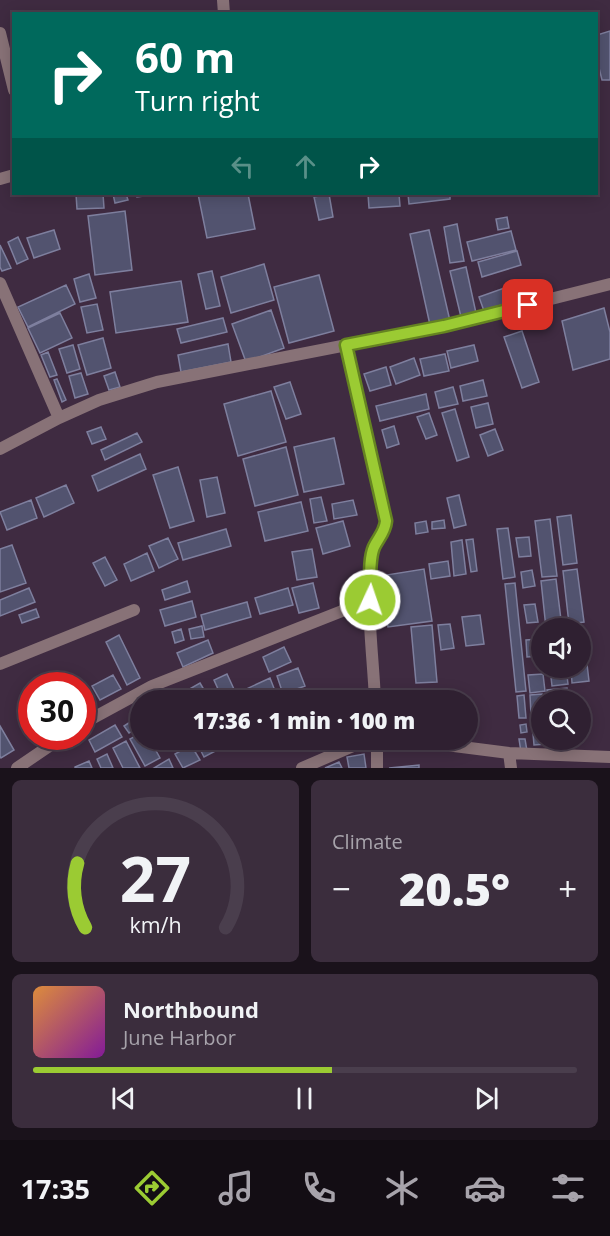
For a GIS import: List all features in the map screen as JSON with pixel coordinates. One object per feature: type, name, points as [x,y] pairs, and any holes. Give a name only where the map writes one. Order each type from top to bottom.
[{"type":"street","points":[[0,33],[12,82]]},
{"type":"street","points":[[0,283],[59,418]]},
{"type":"street","points":[[0,449],[99,400],[157,382],[444,326],[610,284]]},
{"type":"street","points":[[346,345],[386,521],[386,529],[374,547],[372,555],[370,600],[374,690]]},
{"type":"street","points":[[96,716],[152,686],[370,600]]},
{"type":"street","points":[[0,664],[134,610]]},
{"type":"street","points":[[478,749],[509,753],[610,757]]},
{"type":"street","points":[[17,768],[43,750]]},
{"type":"street","points":[[302,768],[344,750]]},
{"type":"street","points":[[376,768],[377,750]]},
{"type":"street","points":[[509,753],[511,768]]},
{"type":"building","points":[[610,31],[610,80],[602,80],[598,64],[598,35]]},
{"type":"building","points":[[76,195],[103,195],[104,208],[77,209]]},
{"type":"building","points":[[113,195],[126,195],[128,200],[115,203]]},
{"type":"building","points":[[198,195],[248,195],[255,229],[207,238]]},
{"type":"building","points":[[329,195],[333,217],[319,220],[314,197]]},
{"type":"building","points":[[368,195],[399,195],[400,206],[369,208]]},
{"type":"building","points":[[408,195],[450,195],[450,199],[409,204]]},
{"type":"building","points":[[125,211],[132,270],[95,275],[88,216]]},
{"type":"building","points":[[507,217],[509,228],[498,230],[496,219]]},
{"type":"building","points":[[457,224],[464,261],[450,263],[444,227]]},
{"type":"building","points":[[54,230],[60,249],[34,258],[27,238]]},
{"type":"building","points":[[429,230],[450,321],[430,325],[410,234]]},
{"type":"building","points":[[511,231],[516,250],[472,261],[467,242]]},
{"type":"building","points":[[18,237],[28,259],[17,264],[8,242]]},
{"type":"building","points":[[0,245],[11,268],[2,271],[0,267]]},
{"type":"building","points":[[517,251],[521,265],[482,277],[478,262]]},
{"type":"building","points":[[264,264],[274,300],[231,313],[221,277]]},
{"type":"building","points":[[466,267],[476,313],[461,317],[450,271]]},
{"type":"building","points":[[212,271],[220,306],[206,309],[198,274]]},
{"type":"building","points":[[89,274],[96,298],[80,302],[74,279]]},
{"type":"building","points":[[319,275],[334,331],[289,343],[274,287]]},
{"type":"building","points":[[181,281],[188,322],[116,333],[110,292]]},
{"type":"building","points":[[524,281],[529,295],[484,311],[479,297]]},
{"type":"building","points":[[66,285],[75,304],[28,327],[18,307]]},
{"type":"building","points":[[97,304],[103,330],[87,333],[81,307]]},
{"type":"building","points":[[604,308],[610,332],[610,359],[573,370],[562,321]]},
{"type":"building","points":[[271,310],[284,348],[246,362],[232,324]]},
{"type":"building","points":[[60,313],[72,338],[40,353],[28,328]]},
{"type":"building","points":[[223,318],[227,332],[181,343],[177,329]]},
{"type":"building","points":[[522,331],[539,382],[522,388],[504,337]]},
{"type":"building","points":[[103,338],[111,368],[87,375],[78,345]]},
{"type":"building","points":[[228,344],[231,362],[181,372],[178,355]]},
{"type":"building","points":[[73,345],[80,369],[67,373],[59,349]]},
{"type":"building","points":[[474,345],[478,361],[451,368],[447,351]]},
{"type":"building","points":[[48,352],[57,375],[50,377],[41,355]]},
{"type":"building","points":[[445,354],[449,371],[424,376],[420,359]]},
{"type":"building","points":[[414,358],[420,375],[396,384],[390,367]]},
{"type":"building","points":[[386,367],[391,385],[370,391],[364,374]]},
{"type":"building","points":[[115,372],[120,387],[109,390],[104,376]]},
{"type":"building","points":[[81,373],[88,394],[75,398],[69,376]]},
{"type":"building","points":[[57,379],[66,400],[62,402],[54,380]]},
{"type":"building","points":[[483,380],[487,396],[463,401],[460,386]]},
{"type":"building","points":[[290,382],[301,414],[286,419],[274,387]]},
{"type":"building","points":[[453,387],[458,404],[439,408],[435,392]]},
{"type":"building","points":[[271,391],[286,442],[238,456],[224,404]]},
{"type":"building","points":[[426,394],[429,409],[380,421],[376,406]]},
{"type":"building","points":[[488,403],[493,424],[476,428],[471,407]]},
{"type":"building","points":[[455,409],[469,457],[457,461],[442,413]]},
{"type":"building","points":[[429,413],[437,435],[426,439],[417,417]]},
{"type":"building","points":[[394,426],[399,444],[387,448],[382,430]]},
{"type":"building","points":[[101,427],[106,439],[92,444],[87,432]]},
{"type":"building","points":[[495,429],[503,450],[488,456],[480,435]]},
{"type":"building","points":[[137,433],[142,442],[105,460],[101,450]]},
{"type":"building","points":[[334,438],[344,484],[304,492],[294,447]]},
{"type":"building","points":[[286,447],[298,495],[255,506],[243,459]]},
{"type":"building","points":[[140,454],[146,469],[98,491],[92,476]]},
{"type":"building","points":[[178,467],[194,521],[170,528],[153,475]]},
{"type":"building","points":[[217,477],[225,513],[207,517],[200,480]]},
{"type":"building","points":[[66,485],[74,503],[44,517],[36,498]]},
{"type":"building","points":[[459,495],[466,525],[454,528],[447,498]]},
{"type":"building","points":[[321,497],[327,521],[314,523],[310,499]]},
{"type":"building","points":[[31,500],[37,518],[7,530],[0,512]]},
{"type":"building","points":[[353,500],[357,515],[334,519],[332,504]]},
{"type":"building","points":[[301,502],[308,531],[265,541],[258,512]]},
{"type":"building","points":[[571,515],[577,563],[563,565],[557,517]]},
{"type":"building","points":[[550,519],[557,576],[542,577],[535,521]]},
{"type":"building","points":[[444,520],[445,528],[432,529],[432,522]]},
{"type":"building","points":[[343,521],[350,546],[323,554],[316,528]]},
{"type":"building","points":[[426,521],[428,532],[416,534],[415,523]]},
{"type":"building","points":[[508,528],[515,577],[503,579],[497,529]]},
{"type":"building","points":[[226,529],[231,546],[183,560],[178,543]]},
{"type":"building","points":[[529,537],[531,556],[519,557],[516,538]]},
{"type":"building","points":[[168,538],[178,559],[159,568],[149,546]]},
{"type":"building","points":[[473,539],[477,571],[471,572],[466,540]]},
{"type":"building","points":[[462,540],[466,574],[454,576],[451,542]]},
{"type":"building","points":[[12,545],[26,583],[0,592],[0,549]]},
{"type":"building","points":[[312,549],[317,577],[297,580],[292,552]]},
{"type":"building","points":[[147,553],[154,571],[131,581],[124,564]]},
{"type":"building","points":[[105,557],[117,580],[105,586],[93,563]]},
{"type":"building","points":[[448,561],[450,576],[431,579],[429,564]]},
{"type":"building","points":[[424,569],[432,621],[388,627],[380,576]]},
{"type":"building","points":[[577,569],[583,618],[568,618],[563,571]]},
{"type":"building","points":[[532,570],[535,586],[523,588],[521,572]]},
{"type":"building","points":[[556,579],[561,618],[545,618],[541,581]]},
{"type":"building","points":[[187,581],[190,592],[165,600],[162,590]]},
{"type":"building","points":[[313,583],[319,608],[299,613],[292,588]]},
{"type":"building","points":[[515,583],[526,691],[516,692],[505,584]]},
{"type":"building","points":[[29,588],[35,602],[0,616],[0,600]]},
{"type":"building","points":[[288,588],[293,605],[260,614],[255,598]]},
{"type":"building","points":[[192,601],[196,617],[165,626],[160,610]]},
{"type":"building","points":[[247,602],[251,617],[205,630],[201,615]]},
{"type":"building","points":[[535,604],[537,618],[531,618],[531,623],[527,623],[524,605]]},
{"type":"building","points":[[36,609],[39,617],[22,623],[19,615]]},
{"type":"building","points":[[480,615],[484,644],[466,646],[462,617]]},
{"type":"building","points":[[450,624],[454,648],[441,650],[438,625]]},
{"type":"building","points":[[432,625],[437,682],[416,683],[411,627]]},
{"type":"building","points":[[202,626],[204,637],[191,639],[189,629]]},
{"type":"building","points":[[181,629],[184,640],[175,643],[172,632]]},
{"type":"building","points":[[119,635],[140,678],[127,685],[106,642]]},
{"type":"building","points":[[208,640],[213,653],[183,667],[177,653]]},
{"type":"building","points":[[526,640],[531,640],[531,657],[527,657]]},
{"type":"building","points":[[284,647],[291,662],[269,672],[263,657]]},
{"type":"building","points":[[298,668],[305,686],[294,690],[282,690],[277,676]]},
{"type":"building","points":[[227,674],[234,690],[218,690],[214,680]]},
{"type":"building","points":[[113,675],[121,689],[100,700],[96,693],[96,684]]},
{"type":"building","points":[[528,675],[531,675],[531,678],[543,678],[545,690],[531,690],[530,693]]},
{"type":"building","points":[[270,678],[275,690],[244,690]]},
{"type":"building","points":[[551,678],[567,678],[568,684],[552,686]]},
{"type":"building","points":[[572,678],[589,678],[589,681],[572,683]]},
{"type":"building","points":[[200,683],[204,690],[188,690]]},
{"type":"building","points":[[524,695],[526,718],[519,718],[517,696]]},
{"type":"building","points":[[130,722],[130,732],[129,733],[124,726]]},
{"type":"building","points":[[526,724],[527,732],[521,733],[520,725]]},
{"type":"building","points":[[115,725],[122,737],[95,752],[96,736]]},
{"type":"building","points":[[0,726],[14,750],[1,758],[0,756]]},
{"type":"building","points":[[519,739],[525,739],[527,751],[521,752]]},
{"type":"building","points":[[126,741],[140,768],[123,768],[113,748]]},
{"type":"building","points":[[136,750],[156,750],[160,758],[145,766]]},
{"type":"building","points":[[182,750],[194,750],[200,760],[183,768],[175,754]]},
{"type":"building","points":[[200,750],[217,750],[204,757]]},
{"type":"building","points":[[107,754],[113,768],[101,768],[97,759]]},
{"type":"building","points":[[364,754],[366,768],[349,768],[347,757]]},
{"type":"building","points":[[169,759],[173,768],[154,768]]},
{"type":"building","points":[[89,761],[92,768],[75,768],[75,767]]},
{"type":"building","points":[[339,762],[342,768],[325,768]]},
{"type":"building","points":[[419,765],[419,768],[389,768]]},
{"type":"route","points":[[370,600],[372,555],[374,547],[386,529],[386,521],[346,345],[444,326],[528,305]]}]
